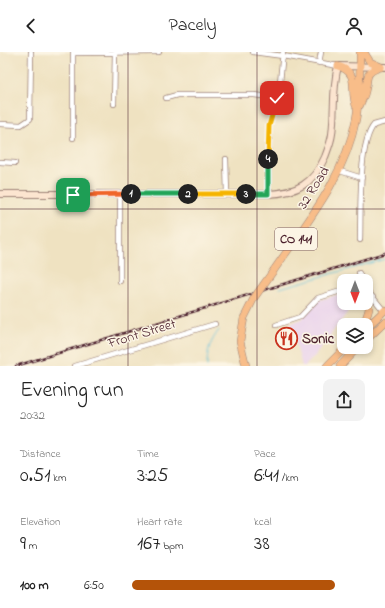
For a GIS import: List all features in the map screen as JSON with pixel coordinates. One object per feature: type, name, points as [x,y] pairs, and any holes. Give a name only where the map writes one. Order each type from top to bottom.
[{"type":"main road","name":"32 Road","points":[[246,366],[240,341],[244,318],[254,298],[325,196],[340,171],[350,144],[358,110],[360,52]]},
{"type":"main road","points":[[364,52],[370,62],[383,67]]},
{"type":"main road","points":[[338,66],[351,74],[353,83],[352,99],[358,110]]},
{"type":"main road","points":[[358,110],[365,92],[368,75],[372,71],[383,67]]},
{"type":"main road","points":[[373,322],[385,311]]},
{"type":"main road","points":[[373,333],[385,322]]},
{"type":"main road","points":[[327,366],[339,354]]},
{"type":"main road","points":[[340,366],[351,354]]},
{"type":"street","points":[[0,124],[21,125],[30,119],[31,52]]},
{"type":"street","points":[[73,138],[73,52],[158,52]]},
{"type":"street","points":[[114,104],[115,52]]},
{"type":"street","points":[[252,52],[283,54],[338,66],[383,67]]},
{"type":"street","points":[[319,63],[321,52]]},
{"type":"street","points":[[268,194],[268,134],[277,98],[283,54]]},
{"type":"street","points":[[0,194],[268,194],[285,193],[298,189],[310,180],[319,168],[332,138],[334,85],[338,66]]},
{"type":"street","points":[[166,98],[176,95],[254,95],[277,98]]},
{"type":"street","points":[[360,240],[362,178],[367,137],[374,125],[385,122]]},
{"type":"street","points":[[226,159],[227,194]]},
{"type":"street","points":[[0,162],[15,163]]},
{"type":"street","points":[[340,171],[362,178]]},
{"type":"street","points":[[120,194],[120,281]]},
{"type":"street","points":[[276,325],[300,317],[318,298],[337,292]]},
{"type":"street","points":[[373,297],[385,311]]},
{"type":"street","name":"Front Street","points":[[75,366],[215,324]]},
{"type":"shaded area","points":[[337,295],[337,310],[349,310],[343,318],[337,318],[337,326],[314,357],[305,366],[302,366],[290,324],[301,319],[319,300]]},
{"type":"waterway","points":[[280,288],[385,259]]},
{"type":"waterway","points":[[207,366],[210,347],[219,330]]},
{"type":"railway","points":[[16,366],[385,253]]},
{"type":"place","name":"Sonic","points":[[286,339]]},
{"type":"route","points":[[73,195],[268,194],[268,134],[277,98]]}]
